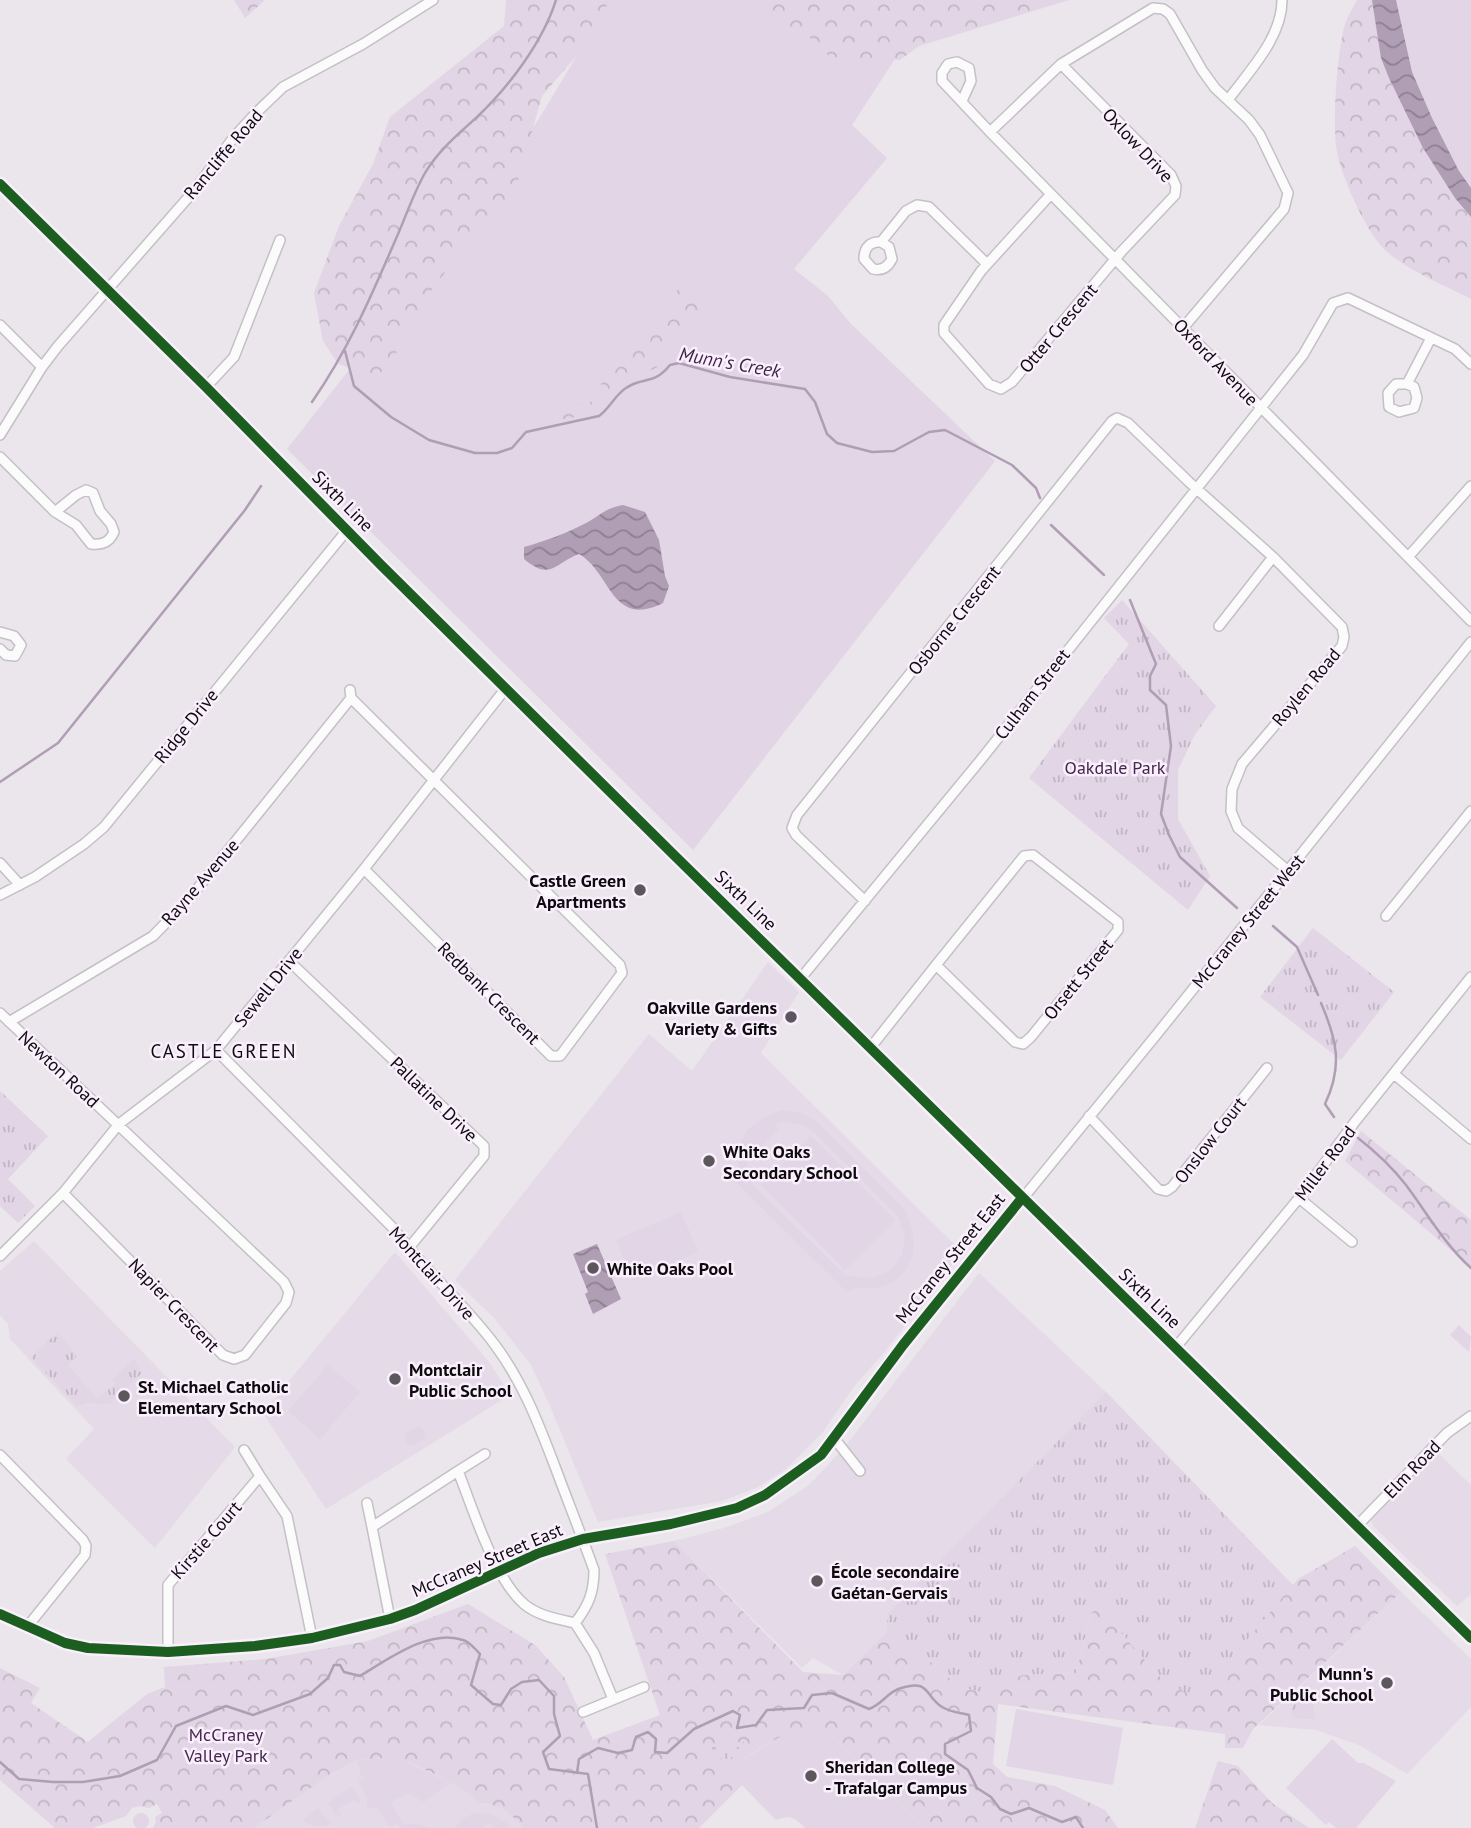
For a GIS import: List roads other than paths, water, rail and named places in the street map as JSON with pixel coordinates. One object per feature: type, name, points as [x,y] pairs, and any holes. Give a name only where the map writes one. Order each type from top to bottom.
[{"type":"street","name":"Rancliffe Road","points":[[0,435],[42,367],[192,192],[234,137],[283,87],[362,44],[433,0]]},
{"type":"street","points":[[1228,100],[1276,33],[1282,0]]},
{"type":"street","points":[[990,132],[1061,64],[1153,8],[1163,9],[1175,21],[1215,88],[1250,120],[1260,135],[1288,193],[1284,209],[1183,328]]},
{"type":"street","name":"Oxlow Drive","points":[[1061,64],[1171,175],[1176,186],[1175,195],[1170,202],[1115,259]]},
{"type":"street","name":"Oxford Avenue","points":[[962,101],[1471,621]]},
{"type":"street","name":"Sixth Line","points":[[0,184],[206,387],[307,491],[348,528],[381,565],[1471,1638]]},
{"type":"street","name":"Otter Crescent","points":[[1051,194],[987,264],[944,325],[944,333],[989,384],[1001,389],[1012,382],[1115,259]]},
{"type":"street","points":[[881,242],[906,211],[917,205],[929,207],[987,264]]},
{"type":"street","points":[[206,387],[234,357],[280,240]]},
{"type":"street","name":"Culham Street","points":[[801,978],[1303,355],[1334,303],[1348,298],[1431,338]]},
{"type":"street","points":[[0,326],[42,367]]},
{"type":"street","points":[[1407,384],[1431,338],[1455,349],[1471,364]]},
{"type":"street","name":"Osborne Crescent","points":[[865,901],[796,835],[792,828],[797,815],[1112,421],[1116,418],[1128,422],[1196,488]]},
{"type":"street","points":[[0,457],[55,512],[76,525],[91,544],[100,545],[110,540],[114,532],[100,511],[93,492],[86,490],[76,495],[55,512]]},
{"type":"street","points":[[1408,557],[1471,486]]},
{"type":"street","name":"Roylen Road","points":[[1196,488],[1273,557],[1342,627],[1342,646],[1242,764],[1231,789],[1231,811],[1238,828],[1288,871]]},
{"type":"street","name":"Ridge Drive","points":[[0,895],[84,844],[104,827],[348,528]]},
{"type":"street","points":[[1219,626],[1273,557]]},
{"type":"street","points":[[0,632],[14,636],[21,645],[15,656],[6,655],[0,649]]},
{"type":"street","name":"McCraney Street West","points":[[1022,1198],[1471,642]]},
{"type":"street","name":"Sewell Drive","points":[[0,1256],[63,1192],[120,1124],[216,1049],[364,869],[506,688]]},
{"type":"street","name":"Rayne Avenue","points":[[9,1022],[153,936],[189,899],[351,694],[433,781]]},
{"type":"street","name":"Redbank Crescent","points":[[364,869],[551,1056],[560,1056],[622,973],[620,965],[433,781]]},
{"type":"street","points":[[1386,916],[1471,811]]},
{"type":"street","name":"Orsett Street","points":[[871,1047],[936,965],[1024,856],[1033,855],[1118,922],[1118,930],[1023,1044],[1014,1042],[936,965]]},
{"type":"street","points":[[0,863],[20,885]]},
{"type":"street","name":"Pallatine Drive","points":[[289,961],[484,1146],[484,1156],[408,1249]]},
{"type":"street","name":"Miller Road","points":[[1176,1347],[1299,1198],[1471,977]]},
{"type":"street","name":"Newton Road","points":[[0,1013],[120,1124]]},
{"type":"street","name":"Montclair Drive","points":[[216,1049],[393,1228],[408,1249],[450,1291],[494,1343],[511,1368],[533,1409],[594,1570],[594,1589],[588,1606],[575,1623]]},
{"type":"street","name":"Onslow Court","points":[[1089,1116],[1158,1189],[1166,1191],[1267,1068]]},
{"type":"street","points":[[1394,1074],[1471,1139]]},
{"type":"street","name":"Napier Crescent","points":[[63,1192],[223,1355],[234,1359],[245,1354],[286,1303],[289,1292],[284,1282],[120,1124]]},
{"type":"street","name":"McCraney Street East","points":[[0,1614],[65,1643],[89,1648],[168,1652],[255,1646],[312,1637],[390,1619],[539,1553],[583,1539],[706,1517],[737,1508],[765,1494],[821,1455],[903,1345],[1022,1198]]},
{"type":"street","points":[[1299,1198],[1352,1242]]},
{"type":"street","name":"Elm Road","points":[[1357,1526],[1447,1433],[1471,1416]]},
{"type":"street","points":[[834,1438],[860,1471]]},
{"type":"street","points":[[244,1450],[287,1516],[309,1611],[312,1637]]},
{"type":"street","points":[[372,1527],[485,1454]]},
{"type":"street","points":[[0,1455],[86,1546],[85,1555],[27,1627]]},
{"type":"street","points":[[458,1471],[501,1571],[514,1594],[527,1606],[554,1618],[575,1623],[594,1653],[613,1699]]},
{"type":"street","name":"Kirstie Court","points":[[168,1652],[168,1584],[260,1476]]},
{"type":"street","points":[[367,1503],[390,1619]]},
{"type":"street","points":[[583,1712],[644,1687]]},
{"type":"water","points":[[1372,0],[1396,0],[1412,72],[1432,118],[1459,171],[1471,188],[1471,217],[1455,198],[1423,148],[1389,78],[1381,58]]},
{"type":"water","points":[[623,505],[645,512],[659,540],[669,586],[663,603],[646,609],[632,609],[622,604],[590,562],[579,554],[547,570],[533,566],[524,559],[524,547],[564,533]]},
{"type":"water","name":"White Oaks Pool","points":[[597,1244],[621,1299],[593,1314],[585,1294],[588,1292],[573,1254]]},
{"type":"waterway","points":[[312,402],[358,324],[425,173],[442,150],[512,79],[543,32],[556,0]]},
{"type":"waterway","name":"Munn's Creek","points":[[345,351],[354,386],[391,417],[429,440],[475,453],[497,453],[512,448],[526,432],[599,416],[632,384],[658,376],[670,365],[679,363],[730,377],[805,389],[815,402],[827,434],[837,443],[872,452],[894,451],[929,432],[945,430],[1012,465],[1036,488],[1040,498]]},
{"type":"waterway","points":[[0,782],[58,743],[245,510],[261,486]]},
{"type":"waterway","name":"Munn's Creek","points":[[1051,525],[1104,575]]},
{"type":"waterway","name":"Munn's Creek","points":[[1130,600],[1156,664],[1150,676],[1150,690],[1166,705],[1171,746],[1161,814],[1180,857],[1237,908]]},
{"type":"waterway","name":"Munn's Creek","points":[[1273,926],[1297,947],[1318,995]]},
{"type":"waterway","name":"Munn's Creek","points":[[1321,1003],[1331,1029],[1336,1053],[1334,1077],[1325,1104],[1334,1117]]},
{"type":"waterway","name":"Munn's Creek","points":[[1358,1138],[1401,1178],[1445,1239],[1471,1268]]},
{"type":"waterway","points":[[0,1762],[19,1779],[83,1782],[120,1776],[157,1760],[176,1726],[226,1706],[253,1715],[310,1694],[328,1678],[334,1665],[340,1665],[344,1672],[360,1676],[409,1648],[437,1638],[450,1637],[466,1641],[480,1654],[471,1685],[493,1704],[501,1705],[511,1689],[522,1682],[539,1680],[554,1696],[554,1714],[560,1736],[543,1752],[549,1769],[588,1774],[597,1828]]},
{"type":"waterway","points":[[577,1773],[579,1759],[598,1748],[618,1753],[632,1750],[636,1737],[648,1732],[656,1739],[655,1752],[667,1753],[694,1729],[733,1711],[740,1715],[737,1728],[756,1725],[767,1710],[804,1708],[812,1695],[832,1693],[869,1709],[896,1690],[917,1685],[926,1690],[942,1707],[969,1715],[971,1731],[945,1744],[945,1754],[968,1770],[977,1788],[991,1797],[1000,1809],[1011,1814],[1029,1808],[1062,1822],[1076,1817],[1083,1828]]},
{"type":"place","name":"Castle Green Apartments","points":[[640,890]]},
{"type":"place","name":"Oakville Gardens Variety & Gifts","points":[[791,1017]]},
{"type":"place","name":"White Oaks Secondary School","points":[[709,1161]]},
{"type":"place","name":"White Oaks Pool","points":[[593,1268]]},
{"type":"place","name":"Montclair Public School","points":[[395,1379]]},
{"type":"place","name":"St. Michael Catholic Elementary School","points":[[124,1396]]},
{"type":"place","name":"École secondaire Gaétan-Gervais","points":[[817,1581]]},
{"type":"place","name":"Munn's Public School","points":[[1387,1683]]},
{"type":"place","name":"Sheridan College - Trafalgar Campus","points":[[811,1776]]},
{"type":"district","name":"CASTLE GREEN","points":[[224,1051]]},
{"type":"park label","name":"Oakdale Park","points":[[1115,767]]},
{"type":"park label","name":"McCraney Valley Park","points":[[226,1744]]}]
